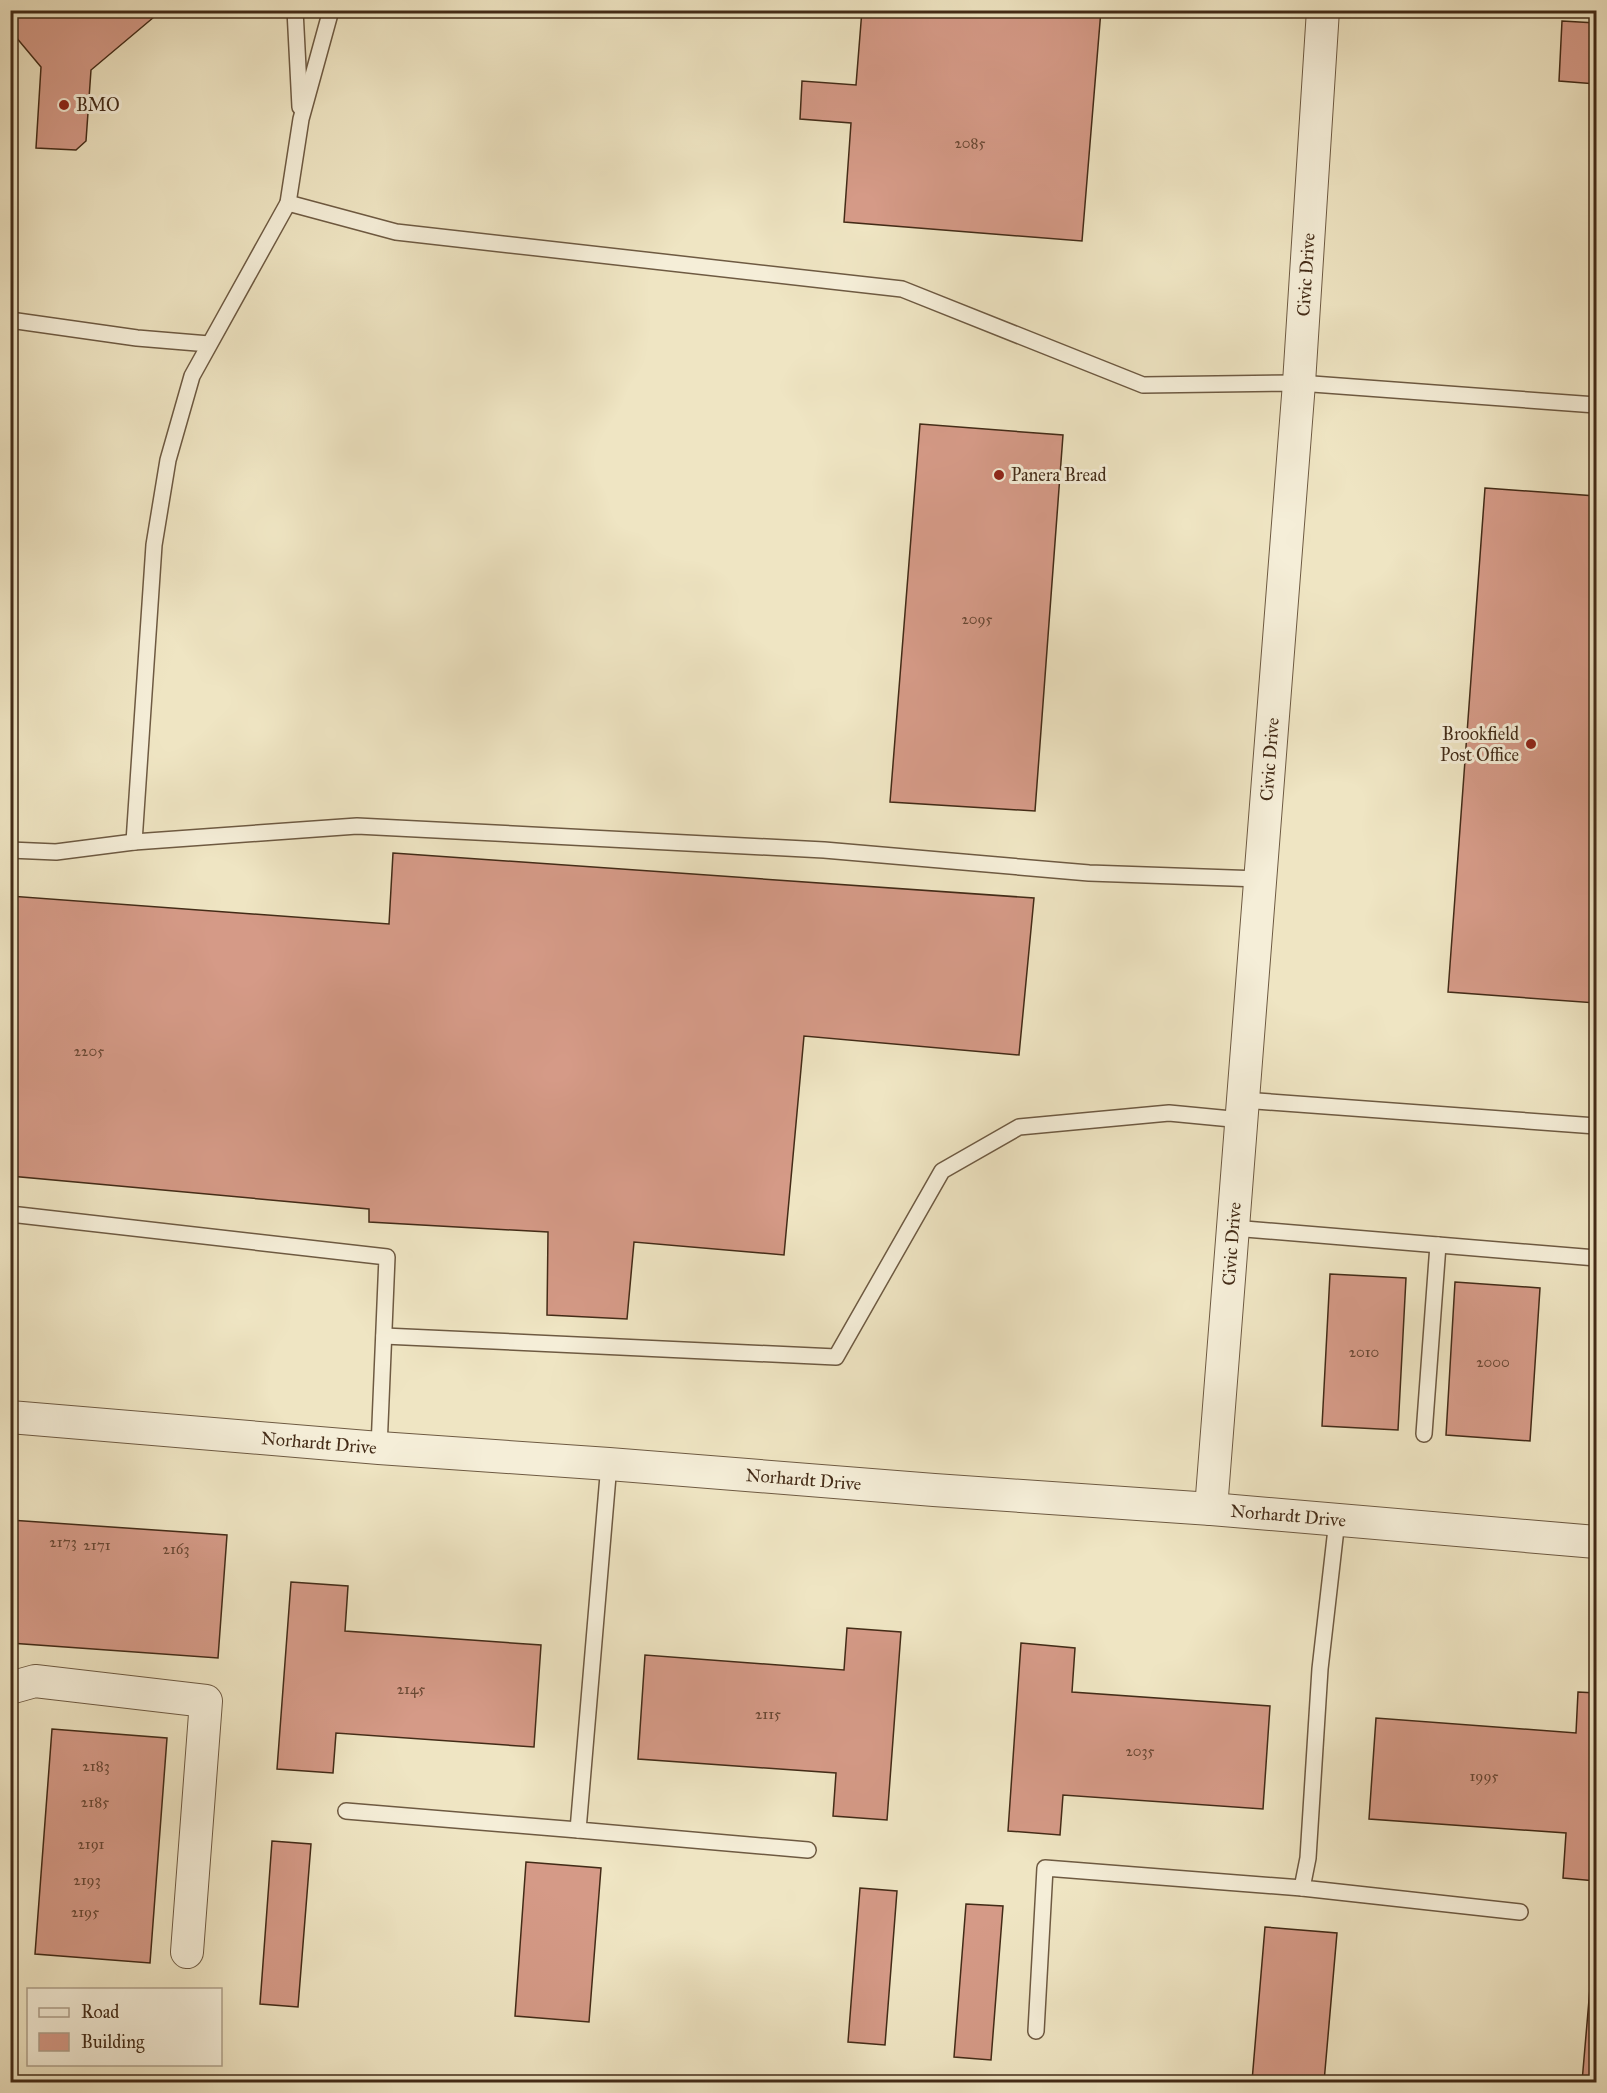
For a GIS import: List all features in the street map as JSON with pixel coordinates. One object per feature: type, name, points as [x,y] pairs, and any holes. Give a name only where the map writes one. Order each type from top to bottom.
[{"type":"street","name":"Civic Drive","points":[[1211,1509],[1299,383],[1323,10]]},
{"type":"street","name":"Norhardt Drive","points":[[10,1417],[379,1448],[1211,1509],[1596,1542]]},
{"type":"street","points":[[10,1688],[35,1682],[206,1701],[187,1952]]},
{"type":"lane","points":[[295,10],[301,119]]},
{"type":"lane","points":[[134,842],[153,545],[168,460],[192,376],[288,202],[301,119],[331,10]]},
{"type":"lane","points":[[288,202],[396,232],[902,289],[1143,385],[1299,383],[1596,405]]},
{"type":"lane","points":[[10,320],[137,338],[209,344]]},
{"type":"lane","points":[[10,850],[56,852],[134,842],[357,826],[824,850],[1089,873],[1260,879]]},
{"type":"lane","points":[[384,1336],[836,1357],[942,1171],[1019,1127],[1169,1113],[1243,1110],[1596,1126]]},
{"type":"lane","points":[[10,1215],[387,1257],[379,1448]]},
{"type":"lane","points":[[1233,1228],[1596,1258]]},
{"type":"lane","points":[[1424,1434],[1438,1245]]},
{"type":"lane","points":[[578,1830],[609,1464]]},
{"type":"lane","points":[[1302,1888],[1308,1858],[1320,1669],[1337,1520]]},
{"type":"lane","points":[[346,1810],[808,1850]]},
{"type":"lane","points":[[1036,2031],[1045,1868],[1302,1888],[1520,1912]]},
{"type":"building","name":"BMO","points":[[10,10],[148,10],[154,17],[91,70],[86,141],[76,150],[36,148],[41,67],[10,30]]},
{"type":"building","points":[[862,10],[1101,10],[1082,241],[844,222],[851,123],[800,119],[802,81],[856,85]]},
{"type":"building","points":[[1562,21],[1596,23],[1596,84],[1559,81]]},
{"type":"building","points":[[920,424],[1063,435],[1035,811],[890,802]]},
{"type":"building","name":"Brookfield Post Office","points":[[1485,488],[1596,496],[1596,1003],[1448,992]]},
{"type":"building","points":[[393,853],[1034,898],[1019,1055],[804,1036],[784,1255],[634,1242],[627,1319],[547,1315],[548,1232],[369,1222],[369,1209],[10,1176],[10,896],[389,924]]},
{"type":"building","points":[[1330,1274],[1406,1278],[1398,1430],[1322,1426]]},
{"type":"building","points":[[1455,1282],[1540,1288],[1530,1441],[1446,1435]]},
{"type":"building","points":[[10,1520],[227,1535],[218,1658],[10,1643]]},
{"type":"building","points":[[291,1582],[348,1586],[345,1631],[541,1645],[534,1747],[336,1733],[333,1773],[277,1769]]},
{"type":"building","points":[[847,1628],[901,1632],[887,1820],[833,1816],[836,1773],[638,1759],[645,1655],[844,1670]]},
{"type":"building","points":[[1021,1643],[1075,1648],[1072,1692],[1270,1706],[1263,1809],[1063,1795],[1060,1835],[1008,1831]]},
{"type":"building","points":[[1578,1692],[1596,1693],[1596,1881],[1563,1878],[1566,1833],[1369,1819],[1376,1718],[1576,1733]]},
{"type":"building","points":[[52,1729],[167,1738],[150,1963],[35,1954]]},
{"type":"building","points":[[272,1841],[311,1844],[298,2007],[260,2004]]},
{"type":"building","points":[[526,1862],[601,1868],[589,2022],[515,2016]]},
{"type":"building","points":[[860,1888],[897,1891],[885,2045],[848,2042]]},
{"type":"building","points":[[966,1904],[1003,1906],[991,2060],[954,2057]]},
{"type":"building","points":[[1265,1927],[1337,1933],[1324,2082],[1252,2081]]},
{"type":"building","points":[[1593,1953],[1596,1953],[1596,2082],[1582,2082]]},
{"type":"place","name":"BMO","points":[[64,105]]},
{"type":"place","name":"Panera Bread","points":[[999,475]]},
{"type":"place","name":"Brookfield Post Office","points":[[1531,744]]}]
